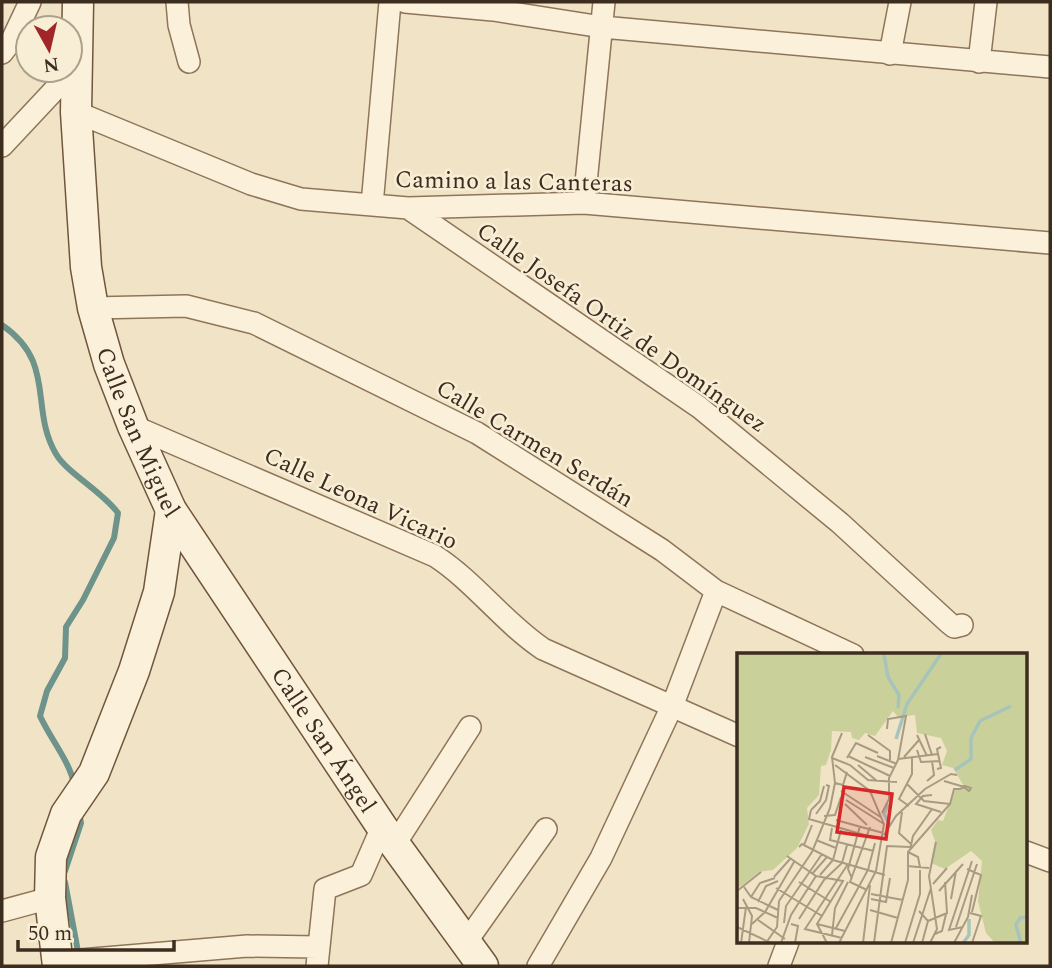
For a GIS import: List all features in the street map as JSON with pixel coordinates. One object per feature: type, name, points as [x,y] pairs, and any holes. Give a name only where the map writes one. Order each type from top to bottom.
[{"type":"street","points":[[2,53],[12,40],[30,2]]},
{"type":"street","points":[[177,2],[179,25],[189,62]]},
{"type":"street","points":[[372,205],[390,2]]},
{"type":"street","points":[[405,2],[493,10],[602,27],[1050,68]]},
{"type":"street","points":[[584,203],[604,2]]},
{"type":"street","points":[[890,54],[900,2]]},
{"type":"street","points":[[979,62],[986,2]]},
{"type":"street","points":[[2,146],[60,84]]},
{"type":"street","name":"Calle San Miguel","points":[[60,963],[50,898],[51,857],[61,824],[94,773],[134,671],[159,593],[171,510],[133,426],[93,308],[86,267],[76,84]]},
{"type":"street","name":"Camino a las Canteras","points":[[76,112],[251,184],[301,199],[408,208],[584,203],[1050,243]]},
{"type":"street","name":"Calle Josefa Ortiz de Domínguez","points":[[408,208],[699,408],[840,523],[954,627],[962,625]]},
{"type":"street","name":"Calle Carmen Serdán","points":[[93,308],[186,306],[254,323],[477,433],[662,550],[716,591],[849,653]]},
{"type":"street","name":"Calle Leona Vicario","points":[[133,426],[435,555],[454,568],[518,632],[544,649],[673,704],[737,735]]},
{"type":"street","name":"Calle San Ángel","points":[[171,510],[389,835],[473,955]]},
{"type":"street","points":[[538,966],[601,858],[673,704],[716,591]]},
{"type":"street","points":[[60,963],[247,946],[317,957],[325,889],[361,875],[470,727]]},
{"type":"street","points":[[473,955],[547,829]]},
{"type":"street","points":[[1028,853],[1050,861]]},
{"type":"street","points":[[2,911],[50,898]]},
{"type":"street","points":[[779,966],[787,944]]},
{"type":"waterway","points":[[2,325],[19,340],[30,355],[40,387],[48,437],[56,454],[118,513],[114,538],[83,600],[66,627],[65,658],[47,691],[40,716],[64,759],[74,784]]},
{"type":"waterway","points":[[65,871],[81,823],[79,812]]},
{"type":"waterway","points":[[65,882],[79,957]]}]
